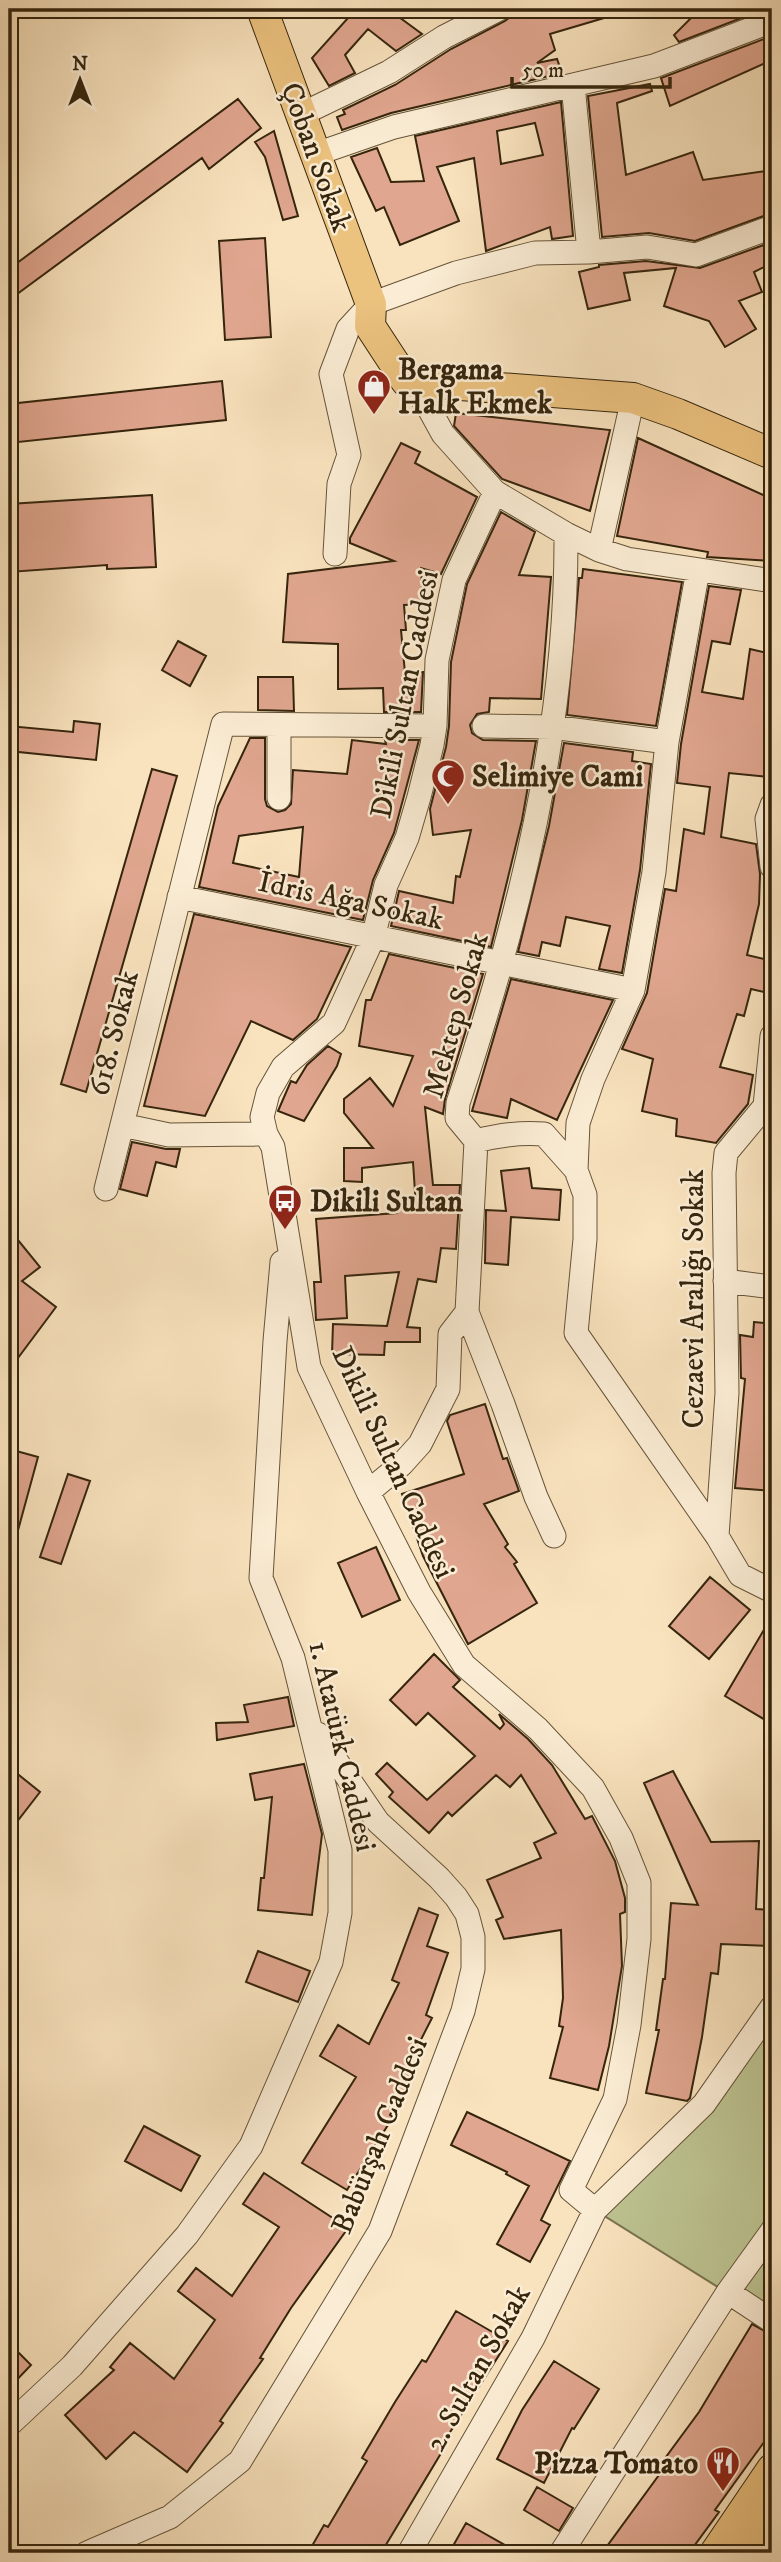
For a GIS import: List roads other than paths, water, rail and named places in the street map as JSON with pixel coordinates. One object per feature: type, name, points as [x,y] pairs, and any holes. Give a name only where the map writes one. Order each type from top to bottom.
[{"type":"main road","name":"Çoban Sokak","points":[[262,9],[370,304],[370,326],[406,381]]},
{"type":"main road","points":[[406,381],[633,398],[691,419],[772,454]]},
{"type":"main road","points":[[715,2553],[772,2469]]},
{"type":"main road","points":[[746,2553],[772,2512]]},
{"type":"street","points":[[302,114],[388,72],[444,37],[499,9]]},
{"type":"street","points":[[316,154],[394,127],[654,66],[772,21]]},
{"type":"street","points":[[573,85],[589,252]]},
{"type":"street","points":[[335,554],[339,484],[349,455],[331,374],[348,329],[370,304],[456,273],[535,253],[647,247],[696,255],[772,227]]},
{"type":"street","points":[[406,381],[426,402],[443,434],[495,492],[566,534],[599,550],[627,559],[772,579]]},
{"type":"street","points":[[599,550],[633,398]]},
{"type":"street","name":"Dikili Sultan Caddesi","points":[[495,492],[454,580],[437,660],[435,726],[419,797],[407,838],[386,885],[373,938],[334,1023],[284,1067],[268,1093],[262,1117],[273,1147],[309,1367],[368,1492],[419,1592],[464,1665],[538,1729],[593,1788],[621,1838],[639,1883],[639,1939],[629,2025],[615,2099],[571,2190],[595,2210]]},
{"type":"street","name":"Mektep Sokak","points":[[476,1141],[457,1118],[458,1103],[502,963],[531,850],[552,727],[566,590],[566,534]]},
{"type":"street","points":[[576,1170],[578,1123],[593,1079],[633,990],[654,872],[667,742],[698,570]]},
{"type":"street","name":"618. Sokak","points":[[266,1134],[169,1135],[122,1125],[223,724],[279,725]]},
{"type":"street","points":[[279,798],[279,725],[435,726]]},
{"type":"street","points":[[484,726],[552,727],[667,742]]},
{"type":"street","points":[[772,805],[767,819],[772,867]]},
{"type":"street","name":"İdris Ağa Sokak","points":[[179,897],[633,990]]},
{"type":"street","name":"Cezaevi Aralığı Sokak","points":[[717,1536],[727,1393],[726,1153],[765,1106],[772,1036]]},
{"type":"street","points":[[106,1189],[122,1125]]},
{"type":"street","points":[[554,1536],[536,1497],[467,1312],[476,1141],[524,1132],[544,1134],[576,1170],[585,1195],[586,1239],[576,1333],[717,1536],[740,1575],[772,1591]]},
{"type":"street","name":"1. Atatürk Caddesi","points":[[9,2425],[72,2366],[187,2235],[251,2146],[331,1962],[340,1913],[340,1850],[293,1658],[261,1578],[275,1340],[285,1230]]},
{"type":"street","points":[[725,1281],[772,1287]]},
{"type":"street","points":[[368,1492],[402,1464],[420,1444],[448,1389],[450,1334],[467,1312]]},
{"type":"street","name":"Babürşah Caddesi","points":[[87,2553],[170,2516],[240,2461],[380,2231],[463,2011],[473,1969],[474,1937],[467,1914],[457,1897],[439,1878],[379,1822],[309,1721]]},
{"type":"street","name":"2. Sultan Sokak","points":[[409,2553],[533,2338],[595,2210],[704,2104],[772,2007]]},
{"type":"street","points":[[561,2553],[728,2291],[772,2231]]},
{"type":"street","points":[[728,2291],[772,2321]]},
{"type":"place","name":"Bergama Halk Ekmek","points":[[374,416]]},
{"type":"place","name":"Selimiye Cami","points":[[448,806]]},
{"type":"place","name":"Dikili Sultan","points":[[285,1231]]},
{"type":"place","name":"Pizza Tomato","points":[[723,2493]]}]
